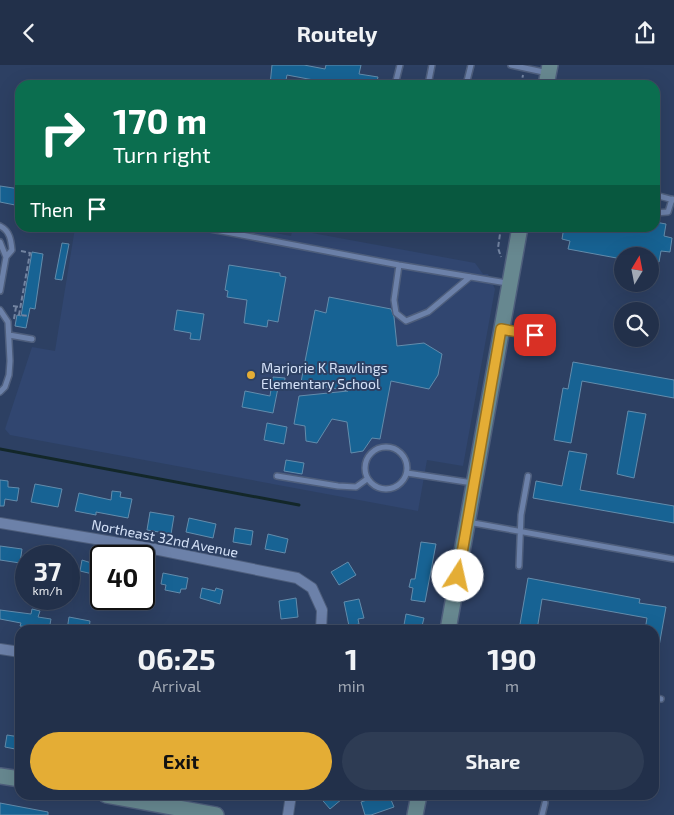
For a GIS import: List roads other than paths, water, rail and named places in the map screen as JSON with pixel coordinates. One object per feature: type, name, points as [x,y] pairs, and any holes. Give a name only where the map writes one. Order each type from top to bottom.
[{"type":"street","points":[[449,625],[519,232]]},
{"type":"street","name":"Northeast 32nd Avenue","points":[[0,523],[149,548],[297,578],[312,588],[317,597],[322,610],[321,625]]},
{"type":"street","points":[[0,649],[15,651]]},
{"type":"street","points":[[0,776],[15,778]]},
{"type":"street","points":[[134,800],[216,815]]},
{"type":"street","points":[[288,815],[290,800]]},
{"type":"street","points":[[415,815],[418,800]]},
{"type":"lane","points":[[396,80],[400,65]]},
{"type":"lane","points":[[429,80],[432,65]]},
{"type":"lane","points":[[467,80],[471,65]]},
{"type":"lane","points":[[511,65],[548,74]]},
{"type":"lane","points":[[660,196],[673,199],[668,212],[660,213]]},
{"type":"lane","points":[[0,226],[5,229],[11,238],[12,250],[6,257],[0,291]]},
{"type":"lane","points":[[226,232],[400,265],[510,283]]},
{"type":"lane","points":[[0,242],[6,257]]},
{"type":"lane","points":[[400,265],[394,300],[396,313],[406,321],[428,312],[470,277]]},
{"type":"lane","points":[[0,310],[8,322],[10,361],[9,375],[5,387],[0,392]]},
{"type":"lane","points":[[501,329],[552,338]]},
{"type":"lane","points":[[9,335],[32,339]]},
{"type":"lane","points":[[391,446],[404,456],[407,473],[397,486],[380,489],[367,479],[364,462],[374,449],[391,446]]},
{"type":"lane","points":[[407,473],[474,483]]},
{"type":"lane","points":[[277,476],[356,487],[367,479]]},
{"type":"lane","points":[[519,566],[519,531],[528,476]]},
{"type":"lane","points":[[467,521],[674,559]]},
{"type":"lane","points":[[542,815],[545,803]]},
{"type":"waterway","points":[[0,449],[299,505]]},
{"type":"place","name":"Marjorie K Rawlings Elementary School","points":[[251,375]]}]
